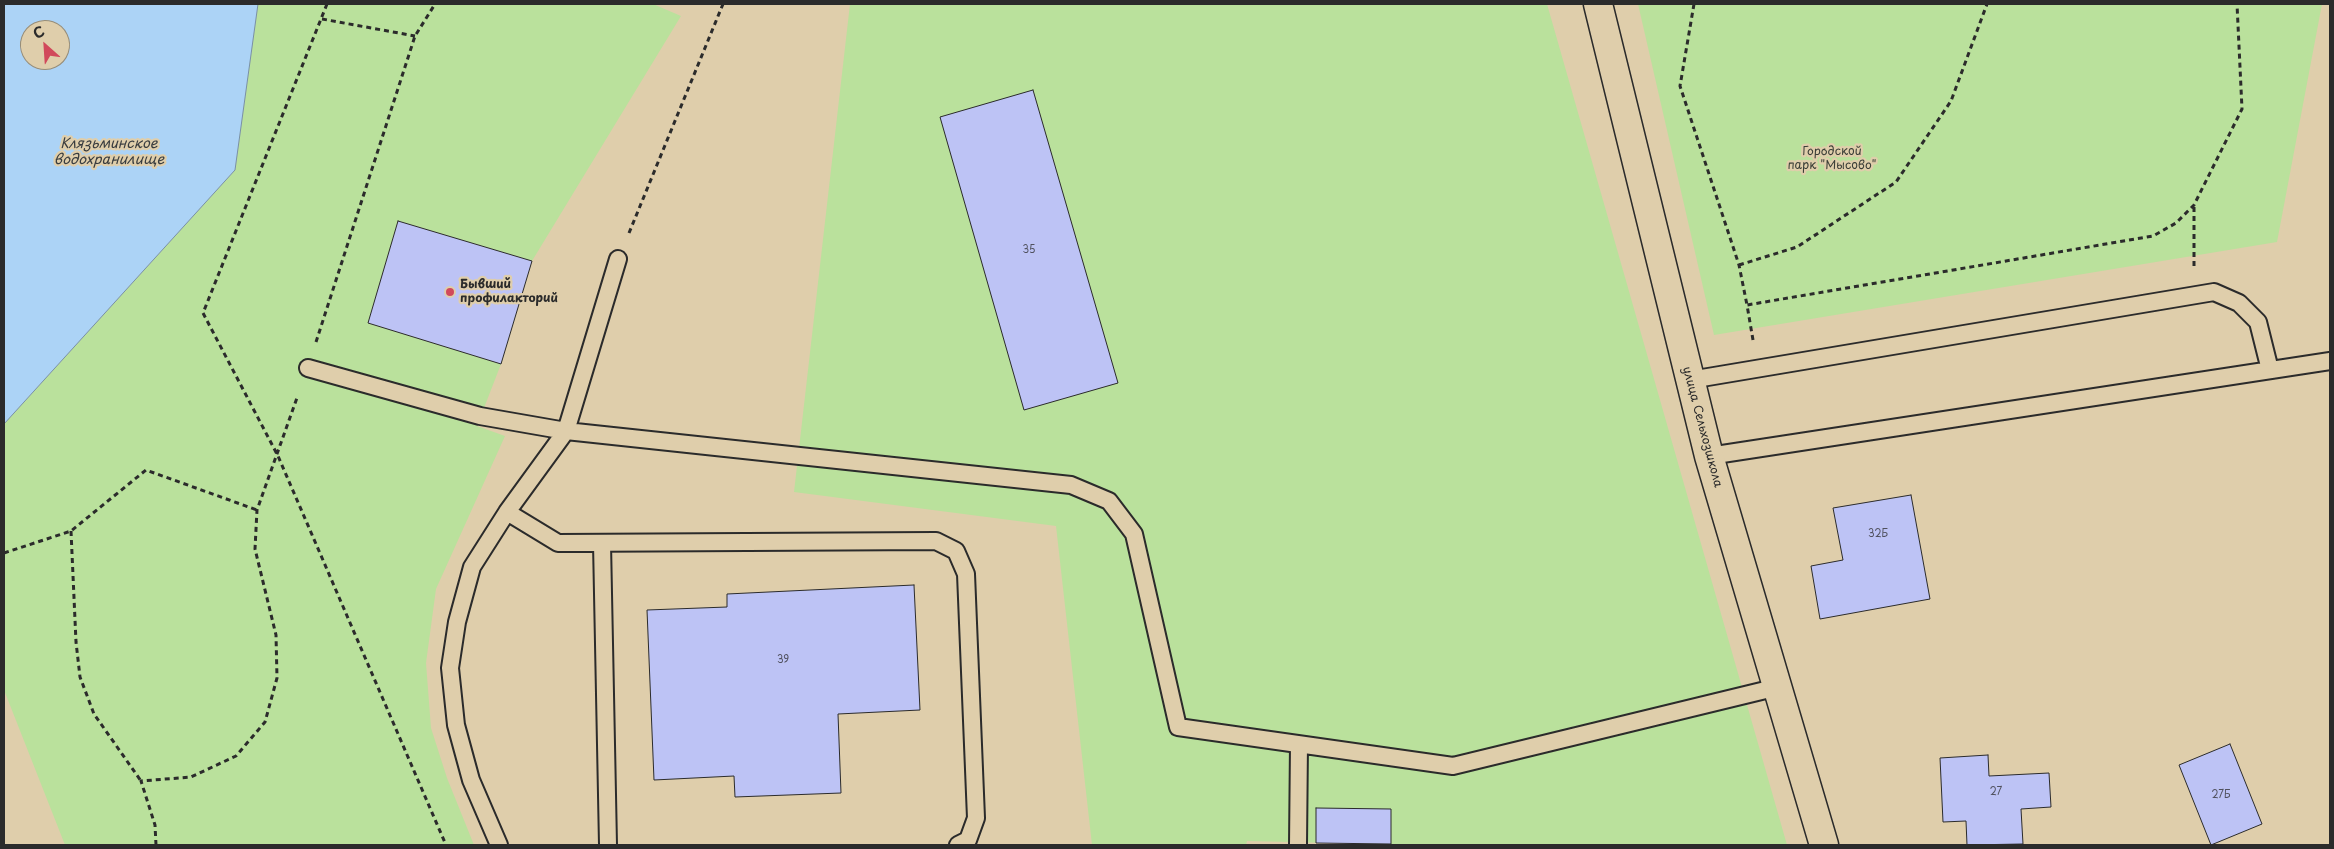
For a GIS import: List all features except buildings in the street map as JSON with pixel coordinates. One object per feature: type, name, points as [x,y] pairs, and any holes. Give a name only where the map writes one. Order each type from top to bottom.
[{"type":"street","name":"улица Сельхозшкола","points":[[1598,4],[1709,456],[1824,845]]},
{"type":"lane","points":[[499,845],[470,780],[456,725],[450,668],[457,622],[472,567],[507,512],[566,431],[618,259]]},
{"type":"lane","points":[[1690,380],[2214,292],[2239,303],[2258,322],[2270,370]]},
{"type":"lane","points":[[1709,456],[2330,361]]},
{"type":"lane","points":[[308,368],[480,416],[566,431],[1071,485],[1109,501],[1134,534],[1178,727],[1453,766],[1778,687]]},
{"type":"lane","points":[[507,512],[558,543],[936,542],[956,551],[966,574],[976,818],[968,840],[958,845]]},
{"type":"lane","points":[[602,543],[608,845]]},
{"type":"lane","points":[[1298,845],[1299,744]]},
{"type":"path","points":[[327,4],[203,313],[278,456],[446,845]]},
{"type":"path","points":[[141,781],[192,777],[236,756],[265,722],[277,678],[276,635],[255,549],[257,510],[278,456],[308,368],[415,36],[435,4]]},
{"type":"path","points":[[618,259],[724,4]]},
{"type":"path","points":[[1694,4],[1680,86],[1739,266],[1758,368]]},
{"type":"path","points":[[1739,266],[1797,247],[1896,182],[1951,100],[1987,4]]},
{"type":"path","points":[[1747,305],[2153,236],[2176,223],[2194,205],[2242,109],[2237,4]]},
{"type":"path","points":[[322,19],[415,36]]},
{"type":"path","points":[[2194,205],[2195,296]]},
{"type":"path","points":[[4,553],[71,531],[146,470],[257,510]]},
{"type":"path","points":[[71,531],[76,642],[80,677],[94,714],[141,781],[155,825],[156,845]]},
{"type":"green space","points":[[258,4],[653,4],[681,16],[532,261],[398,221],[368,323],[501,364],[477,426],[505,436],[436,589],[426,663],[431,728],[447,778],[474,845],[65,845],[4,690],[4,424],[235,170]]},
{"type":"green space","points":[[850,4],[1547,4],[1787,845],[1419,845],[1247,841],[1246,845],[1092,845],[1056,526],[794,492]]},
{"type":"green space","name":"Городской парк \"Мысово\"","points":[[1638,4],[2322,4],[2277,242],[1714,335]]},
{"type":"water","name":"Клязьминское водохранилище","points":[[4,4],[258,4],[235,170],[4,424]]},
{"type":"place","name":"Бывший профилакторий","points":[[450,292]]}]
